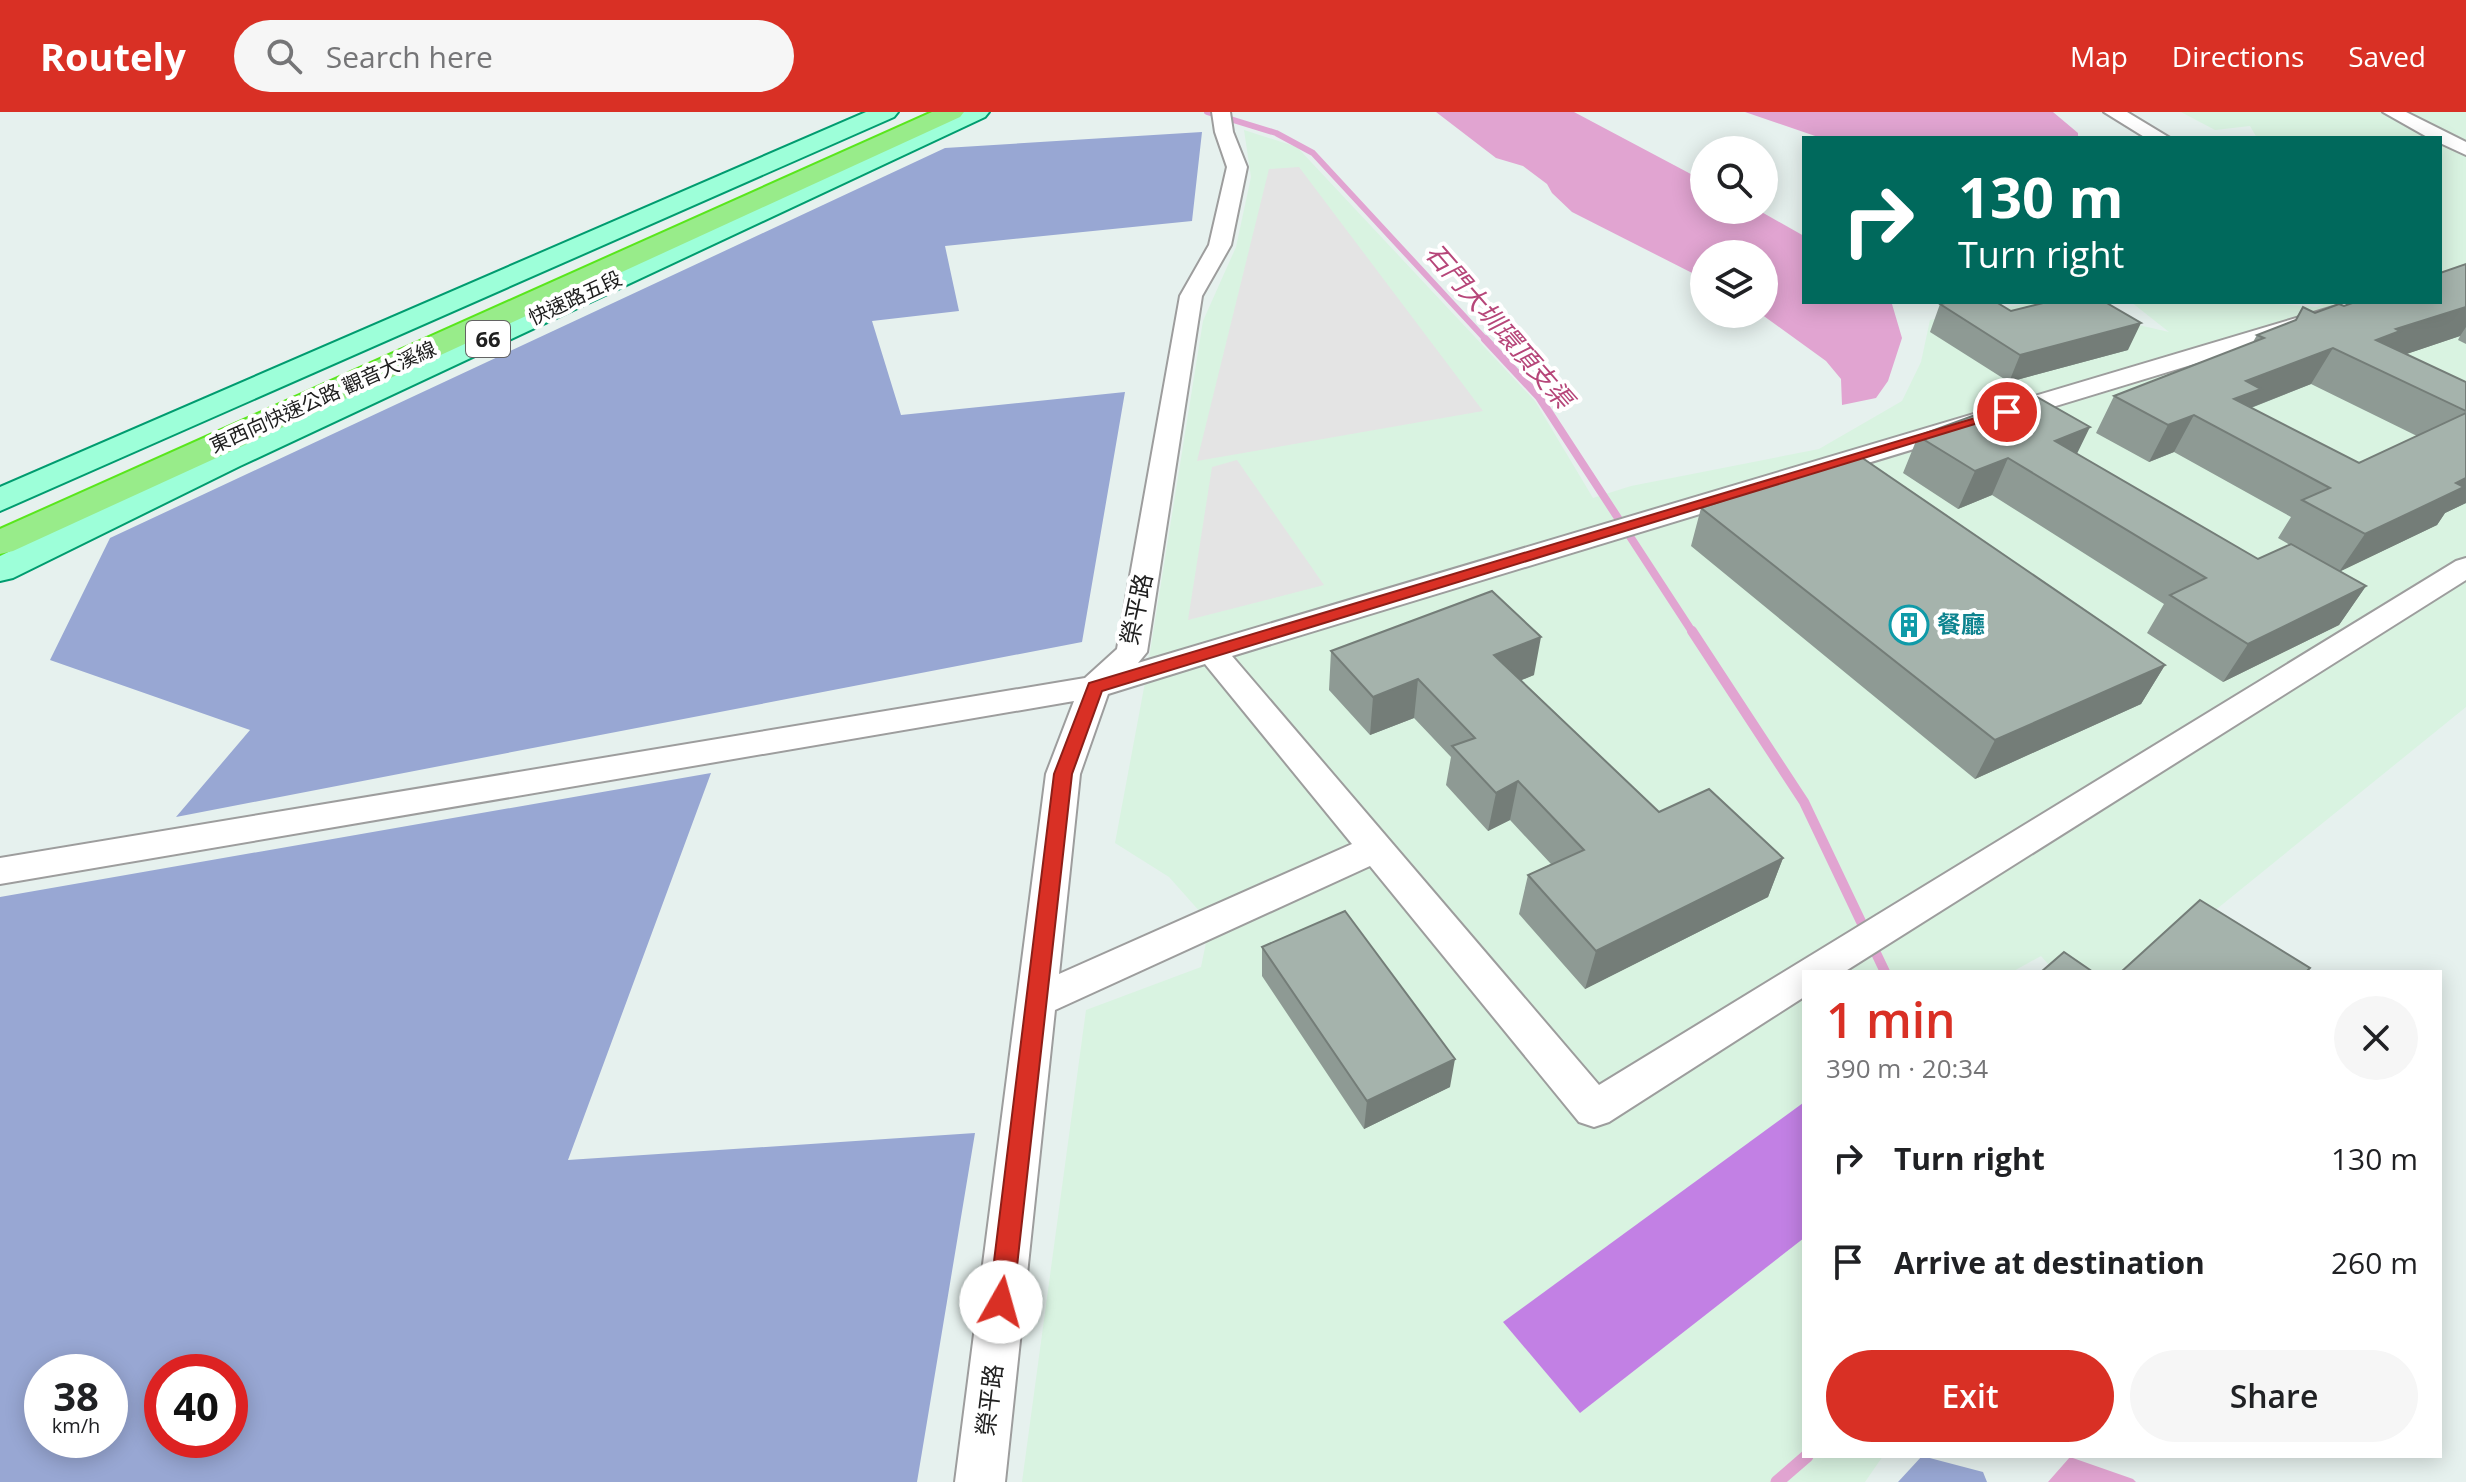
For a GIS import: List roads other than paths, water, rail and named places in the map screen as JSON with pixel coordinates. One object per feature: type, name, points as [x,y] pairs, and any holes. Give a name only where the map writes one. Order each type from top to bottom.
[{"type":"highway","name":"東西向快速公路 觀音大溪線","points":[[0,522],[917,112]]},
{"type":"highway","name":"東西向快速公路 觀音大溪線","points":[[0,543],[952,112]]},
{"type":"main road","name":"快速路五段","points":[[0,500],[886,112]]},
{"type":"main road","name":"快速路五段","points":[[0,570],[228,459],[977,112]]},
{"type":"street","points":[[2113,112],[2156,136]]},
{"type":"street","points":[[2392,112],[2440,136]]},
{"type":"street","name":"榮平路","points":[[980,1482],[1063,774],[1095,687],[1132,652],[1191,296],[1220,245],[1237,167],[1224,132],[1222,115]]},
{"type":"street","points":[[2442,137],[2466,149]]},
{"type":"street","points":[[0,871],[1095,687],[2367,304]]},
{"type":"street","points":[[1817,970],[2466,567]]},
{"type":"street","points":[[1212,652],[1594,1109],[1802,979]]},
{"type":"street","points":[[1036,1001],[1376,848]]},
{"type":"waterway","name":"石門大圳環頂支渠","points":[[1207,112],[1276,133],[1313,153],[1487,341]]},
{"type":"waterway","name":"石門大圳環頂支渠","points":[[1485,339],[1539,397],[1693,633]]},
{"type":"waterway","name":"石門大圳環頂支渠","points":[[1692,631],[1804,802],[1884,970]]},
{"type":"waterway","name":"石門大圳環頂支渠","points":[[1777,1482],[1805,1458]]},
{"type":"place","name":"餐廳","points":[[1909,625]]}]
